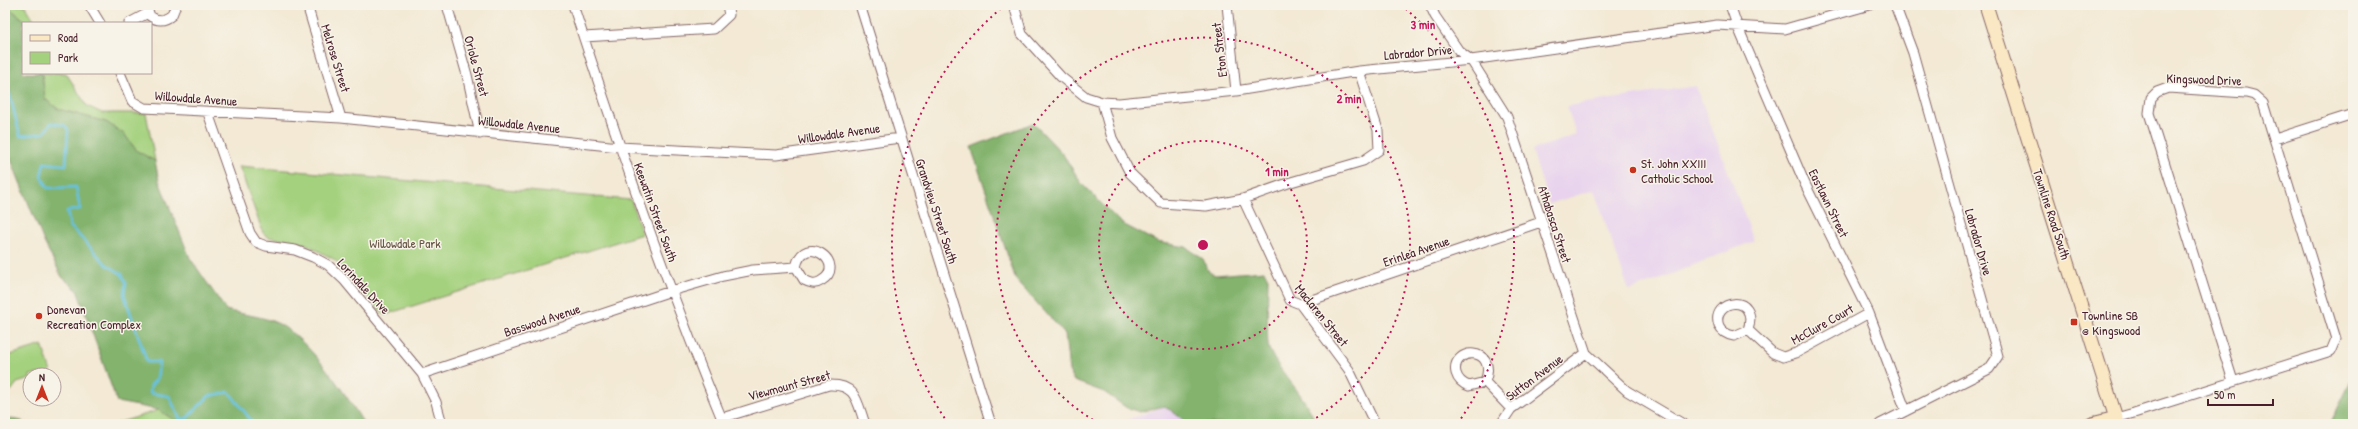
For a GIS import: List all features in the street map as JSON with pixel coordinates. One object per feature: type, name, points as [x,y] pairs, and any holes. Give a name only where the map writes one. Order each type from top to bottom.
[{"type":"main road","name":"Townline Road South","points":[[1986,5],[2117,421]]},
{"type":"main road","points":[[2092,424],[2117,421]]},
{"type":"street","points":[[89,5],[99,22]]},
{"type":"street","points":[[130,22],[147,9],[154,19],[164,20],[172,15],[176,5]]},
{"type":"street","name":"Melrose Street","points":[[307,5],[341,118]]},
{"type":"street","name":"Oriole Street","points":[[447,5],[467,75],[480,134]]},
{"type":"street","name":"Keewatin Street South","points":[[573,5],[619,147],[671,291],[723,421]]},
{"type":"street","points":[[584,37],[714,29],[729,15],[727,5]]},
{"type":"street","name":"Grandview Street South","points":[[860,5],[900,138],[992,424]]},
{"type":"street","name":"Labrador Drive","points":[[1014,5],[1022,34],[1044,60],[1086,97],[1102,102],[1119,103],[1236,91],[1359,71],[1471,60],[1717,24],[1785,29],[1870,5]]},
{"type":"street","name":"Eton Street","points":[[1227,5],[1236,91]]},
{"type":"street","name":"Athabasca Street","points":[[1430,5],[1435,16],[1459,51],[1471,60],[1506,117],[1586,354],[1628,391],[1683,424]]},
{"type":"street","name":"Eastlawn Street","points":[[1730,5],[1737,25],[1805,184],[1869,313],[1906,411]]},
{"type":"street","name":"Labrador Drive","points":[[1880,424],[1989,369],[1998,356],[1913,53],[1895,5]]},
{"type":"street","points":[[1102,102],[1112,138],[1130,173],[1161,203],[1206,206],[1243,199],[1291,182],[1363,161],[1379,150],[1378,130],[1359,71]]},
{"type":"street","name":"Willowdale Avenue","points":[[120,74],[125,90],[136,105],[144,108],[208,113],[341,118],[480,134],[619,147],[776,155],[900,138]]},
{"type":"street","name":"Kingswood Drive","points":[[2117,421],[2233,381],[2331,351],[2336,339],[2263,103],[2254,95],[2168,88],[2157,92],[2151,98],[2148,105],[2233,381]]},
{"type":"street","name":"Lorindale Drive","points":[[208,113],[250,233],[256,242],[266,246],[295,250],[328,265],[376,316],[422,374],[436,402],[442,424]]},
{"type":"street","points":[[2275,139],[2353,114]]},
{"type":"street","name":"Maclaren Street","points":[[1243,199],[1290,300],[1300,304],[1349,370],[1374,424]]},
{"type":"street","name":"Erinlea Avenue","points":[[1300,304],[1541,222]]},
{"type":"street","name":"Basswood Avenue","points":[[422,374],[671,291],[723,276],[753,270],[796,268]]},
{"type":"street","name":"McClure Court","points":[[1748,330],[1773,354],[1783,357],[1796,354],[1869,313]]},
{"type":"street","name":"Sutton Avenue","points":[[1501,424],[1511,409],[1586,354]]},
{"type":"street","points":[[1485,382],[1511,409]]},
{"type":"street","name":"Viewmount Street","points":[[723,421],[829,385],[840,384],[849,388],[854,394],[865,424]]},
{"type":"shaded area","name":"St. John XXIII Catholic School","points":[[1696,86],[1754,241],[1629,291],[1594,190],[1549,204],[1532,150],[1576,135],[1567,106]]},
{"type":"shaded area","points":[[1165,406],[1189,424],[1117,424]]},
{"type":"green space","points":[[5,5],[27,22],[22,22],[22,74],[42,74],[45,99],[58,109],[106,122],[124,134],[137,151],[155,161],[159,181],[190,258],[226,310],[273,321],[291,332],[315,355],[348,398],[364,424],[180,424],[159,410],[117,402],[77,290],[62,277],[44,242],[5,145]]},
{"type":"green space","points":[[6,5],[25,5],[35,22],[27,22]]},
{"type":"green space","points":[[42,74],[67,74],[87,106],[102,113],[146,113],[155,161],[137,151],[124,134],[106,122],[58,109],[45,99]]},
{"type":"green space","points":[[1033,123],[1062,153],[1082,184],[1121,223],[1157,242],[1186,247],[1203,259],[1209,272],[1215,275],[1264,271],[1268,278],[1267,326],[1269,349],[1280,368],[1306,403],[1316,424],[1189,424],[1165,406],[1140,412],[1127,408],[1104,392],[1074,381],[1069,371],[1065,334],[1016,280],[971,147]]},
{"type":"green space","name":"Willowdale Park","points":[[239,166],[631,200],[642,234],[384,315],[335,260],[306,244],[268,237],[263,233]]},
{"type":"green space","points":[[42,345],[49,367],[22,367],[22,381],[17,383],[11,391],[5,386],[5,365],[9,364],[7,356]]},
{"type":"green space","points":[[2353,379],[2353,424],[2330,424],[2351,381]]},
{"type":"green space","points":[[159,410],[180,424],[115,424]]},
{"type":"green space","points":[[5,418],[22,421],[24,424],[5,424]]},
{"type":"waterway","points":[[5,82],[11,99],[20,136],[44,133],[51,123],[64,125],[68,129],[66,165],[44,163],[41,176],[48,188],[76,187],[80,209],[67,211],[70,226],[107,265],[122,274],[126,283],[124,294],[147,362],[159,362],[157,379],[151,385],[150,393],[169,396],[180,419],[187,418],[209,396],[229,392],[254,424]]},
{"type":"place","name":"St. John XXIII Catholic School","points":[[1633,170]]},
{"type":"place","name":"Donevan Recreation Complex","points":[[39,316]]},
{"type":"place","name":"Townline SB @ Kingswood","points":[[2074,322]]}]
